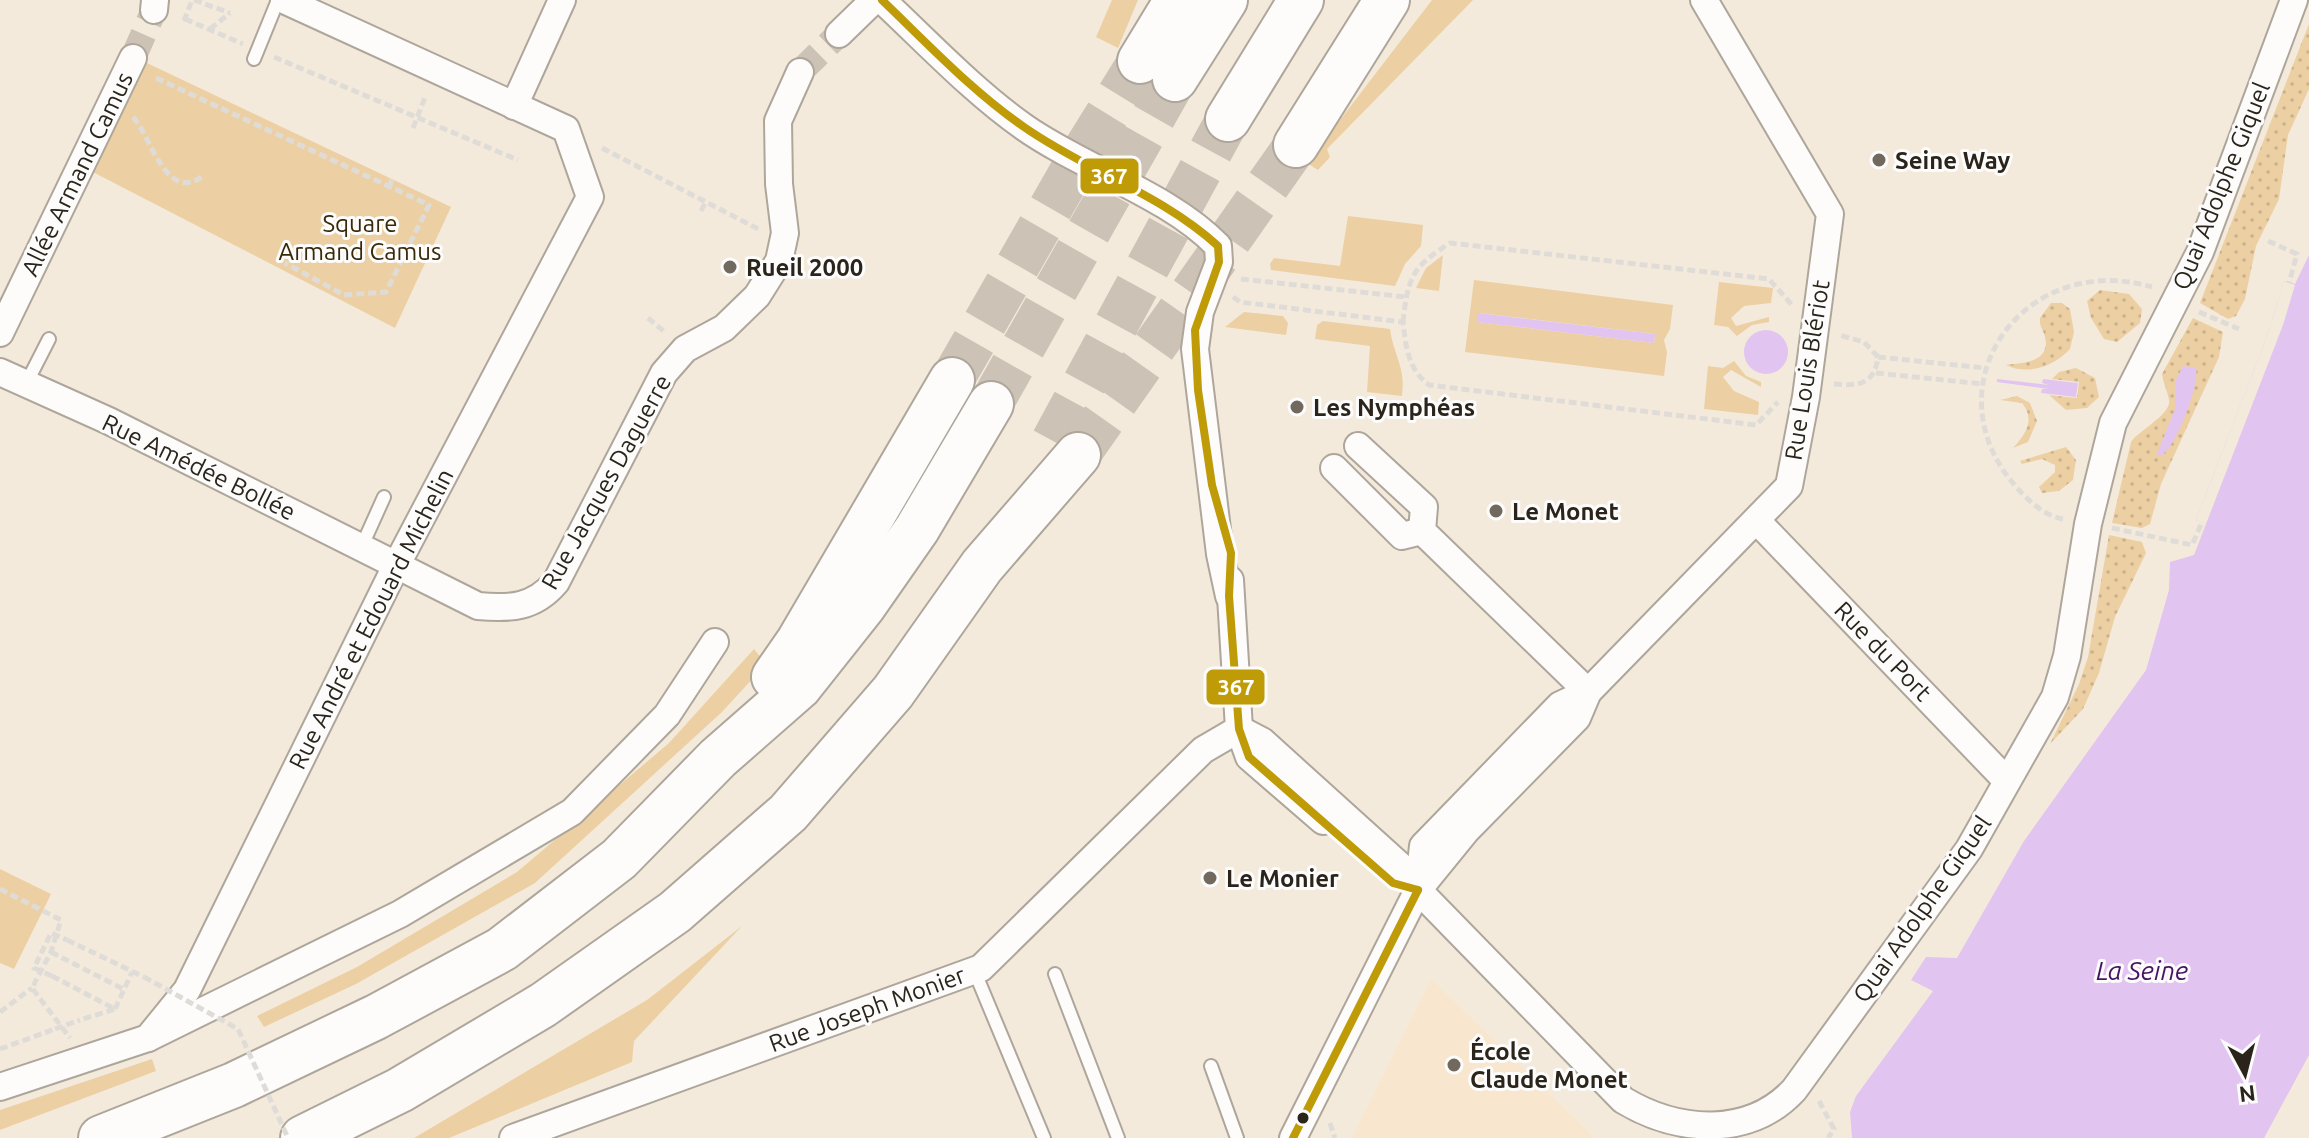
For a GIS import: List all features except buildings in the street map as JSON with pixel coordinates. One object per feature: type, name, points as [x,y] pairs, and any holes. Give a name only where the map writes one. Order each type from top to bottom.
[{"type":"highway","points":[[1162,34],[1225,0]]},
{"type":"highway","points":[[1228,119],[1301,0]]},
{"type":"highway","points":[[1387,0],[1305,132],[1422,0]]},
{"type":"highway","points":[[718,758],[799,641],[952,380]]},
{"type":"highway","points":[[101,1138],[234,1085],[376,1017],[502,949],[619,859],[718,758],[799,687],[864,605],[917,529],[991,404]]},
{"type":"highway","points":[[303,1138],[400,1090],[543,1005],[675,912],[788,813],[893,692],[1066,448]]},
{"type":"street","points":[[284,0],[514,106],[562,0]]},
{"type":"street","points":[[839,34],[874,0]]},
{"type":"street","points":[[882,0],[1025,128],[1142,193],[1208,236],[1218,246],[1219,262],[1195,330],[1198,390],[1220,554],[1229,596],[1239,729],[1249,757],[1393,883],[1418,890],[1293,1138]]},
{"type":"street","name":"Rue Louis Blériot","points":[[1309,1138],[1414,930],[1423,846],[1560,705],[1588,692],[1758,522],[1789,486],[1809,382],[1830,214],[1704,0]]},
{"type":"street","name":"Quai Adolphe Giquel","points":[[1418,890],[1623,1100],[1675,1123],[1719,1128],[1740,1126],[1762,1117],[1794,1090],[1969,849],[2061,680],[2088,524],[2113,423],[2184,303],[2294,0]]},
{"type":"street","name":"Allée Armand Camus","points":[[0,333],[133,58]]},
{"type":"street","name":"Rue Jacques Daguerre","points":[[396,566],[478,606],[503,608],[543,597],[556,582],[664,373],[685,349],[724,328],[757,296],[779,261],[785,233],[779,184],[778,121],[800,72]]},
{"type":"street","name":"Rue André et Edouard Michelin","points":[[148,1038],[187,990],[396,566],[590,197],[566,129],[514,106]]},
{"type":"street","name":"Rue Amédée Bollée","points":[[0,372],[109,421],[396,566]]},
{"type":"street","points":[[1358,446],[1424,507],[1422,531]]},
{"type":"street","points":[[1334,468],[1402,536],[1422,531]]},
{"type":"street","name":"Rue du Port","points":[[1758,522],[2007,781]]},
{"type":"street","points":[[1422,531],[1588,692]]},
{"type":"street","points":[[0,1087],[148,1038],[400,914],[572,812],[667,715],[715,642]]},
{"type":"street","name":"Rue Joseph Monier","points":[[513,1138],[981,968],[1203,750],[1239,729]]},
{"type":"lane","points":[[257,53],[278,0]]},
{"type":"lane","points":[[26,384],[49,339]]},
{"type":"lane","points":[[361,548],[384,497]]},
{"type":"lane","points":[[974,970],[1044,1138]]},
{"type":"lane","points":[[1055,974],[1118,1138]]},
{"type":"lane","points":[[1211,1066],[1237,1138]]},
{"type":"path","points":[[210,29],[230,13],[193,0],[184,20],[518,160]]},
{"type":"path","points":[[160,70],[155,80],[429,205],[386,292],[344,295],[285,263]]},
{"type":"path","points":[[413,128],[437,70]]},
{"type":"path","points":[[115,99],[141,126],[151,153],[171,176],[181,184],[203,176]]},
{"type":"path","points":[[637,168],[754,229],[785,233]]},
{"type":"path","points":[[389,187],[393,177]]},
{"type":"path","points":[[701,211],[705,203]]},
{"type":"path","points":[[2268,241],[2297,254],[2289,283]]},
{"type":"path","points":[[1450,243],[1769,279],[1816,330],[1856,338],[1871,347],[1878,357],[1876,373],[1868,382],[1852,386],[1809,382],[1786,393],[1756,425],[1429,385],[1415,374],[1406,351],[1403,322],[1406,297],[1418,263],[1450,243]]},
{"type":"path","points":[[1212,282],[1254,278],[1406,297]]},
{"type":"path","points":[[2202,522],[2192,545],[2056,518],[2030,502],[1994,456],[1981,405],[1985,368],[2005,329],[2026,308],[2047,293],[2075,282],[2106,278],[2132,281],[2239,329]]},
{"type":"path","points":[[1212,282],[1240,302],[1403,322]]},
{"type":"path","points":[[1878,357],[1985,368]]},
{"type":"path","points":[[1876,373],[1983,384]]},
{"type":"path","points":[[0,889],[61,920],[51,952],[32,988],[0,1012]]},
{"type":"path","points":[[115,1009],[34,968],[51,933],[144,977],[238,1029],[288,1138]]},
{"type":"path","points":[[51,952],[125,990]]},
{"type":"path","points":[[0,1049],[115,1009],[132,972]]},
{"type":"path","points":[[32,988],[84,1059]]},
{"type":"path","points":[[1819,1101],[1834,1129],[1828,1138]]},
{"type":"shaded area","name":"École Claude Monet","points":[[1431,979],[1595,1138],[1352,1138]]},
{"type":"green space","points":[[1112,0],[1138,0],[1118,48],[1096,37]]},
{"type":"green space","points":[[1432,0],[1473,0],[1327,149],[1330,157],[1318,170],[1307,163]]},
{"type":"green space","points":[[2309,24],[2309,89],[2288,135],[2279,199],[2256,246],[2245,299],[2236,316],[2228,319],[2200,303]]},
{"type":"green space","name":"Square Armand Camus","points":[[147,63],[451,207],[395,328],[85,168]]},
{"type":"green space","points":[[1348,216],[1423,225],[1421,246],[1405,264],[1395,286],[1271,270],[1270,264],[1274,258],[1340,266]]},
{"type":"green space","points":[[1443,255],[1439,291],[1416,288],[1426,268]]},
{"type":"green space","points":[[1474,280],[1673,305],[1670,329],[1664,340],[1667,352],[1664,376],[1465,352]],"holes":[[[1479,313],[1655,334],[1654,343],[1478,322]]]},
{"type":"green space","points":[[1719,282],[1773,288],[1771,303],[1744,306],[1731,318],[1736,326],[1769,317],[1769,322],[1752,325],[1737,336],[1728,327],[1714,325]]},
{"type":"green space","points":[[2100,290],[2129,294],[2142,309],[2140,323],[2117,342],[2104,339],[2091,318],[2087,301]]},
{"type":"green space","points":[[2051,303],[2062,303],[2070,309],[2074,332],[2070,349],[2040,368],[2023,370],[2006,365],[2032,361],[2043,353],[2046,346],[2040,318]]},
{"type":"green space","points":[[1244,312],[1283,316],[1288,323],[1286,335],[1225,327]]},
{"type":"green space","points":[[2193,318],[2223,332],[2219,357],[2161,484],[2150,524],[2142,528],[2112,523],[2131,442],[2169,405],[2162,374]]},
{"type":"green space","points":[[1323,321],[1390,329],[1401,369],[1402,396],[1367,392],[1370,346],[1315,339],[1317,325]]},
{"type":"green space","points":[[1734,361],[1746,376],[1761,382],[1761,387],[1731,370],[1723,377],[1734,391],[1759,402],[1758,415],[1704,409],[1708,366],[1723,368]]},
{"type":"green space","points":[[2076,368],[2095,378],[2099,397],[2087,408],[2066,410],[2049,395],[2077,398],[2079,382],[2052,379],[2059,372]]},
{"type":"green space","points":[[2017,396],[2030,403],[2037,421],[2028,442],[2013,448],[2025,433],[2028,415],[2022,403],[2000,400]]},
{"type":"green space","points":[[2066,447],[2076,460],[2073,480],[2059,491],[2042,493],[2039,487],[2055,472],[2055,465],[2042,459],[2022,464],[2020,461]]},
{"type":"green space","points":[[2109,535],[2142,542],[2146,553],[2115,617],[2099,673],[2083,709],[2050,744],[2079,684],[2088,657]]},
{"type":"green space","points":[[754,649],[766,664],[722,712],[535,883],[356,984],[264,1027],[257,1016],[357,967],[517,872],[669,743]]},
{"type":"green space","points":[[0,869],[51,894],[14,969],[0,963]]},
{"type":"green space","points":[[742,926],[634,1041],[632,1062],[449,1138],[414,1138],[647,1000]]},
{"type":"green space","points":[[152,1059],[156,1071],[0,1130],[0,1110]]},
{"type":"water","name":"La Seine","points":[[2309,255],[2309,1055],[2264,1138],[1852,1138],[1850,1112],[1856,1096],[1933,991],[1911,980],[1926,957],[1957,958],[2024,841],[2146,670],[2169,590],[2170,562],[2194,555],[2206,524],[2196,520],[2269,331],[2284,281],[2295,284]]},
{"type":"water","points":[[1478,313],[1655,334],[1654,343],[1477,322]]},
{"type":"water","points":[[1766,330],[1781,337],[1788,352],[1781,367],[1766,374],[1751,367],[1744,352],[1751,337]]},
{"type":"water","points":[[2183,366],[2196,368],[2194,388],[2173,442],[2160,456],[2157,454],[2175,409],[2175,382]]},
{"type":"water","points":[[1997,379],[2049,385],[2042,383],[2043,379],[2078,383],[2076,397],[2041,393],[2042,389],[2049,389],[1997,382]]},
{"type":"pier","points":[[2284,281],[2295,285],[2283,325],[2206,524],[2196,520],[2269,331]]},
{"type":"tunnel","points":[[133,58],[154,10]]},
{"type":"tunnel","points":[[800,72],[839,34]]},
{"type":"tunnel","points":[[952,380],[1070,174],[1140,61]]},
{"type":"tunnel","points":[[991,404],[1175,79]]},
{"type":"tunnel","points":[[1053,441],[1228,119]]},
{"type":"tunnel","points":[[1078,455],[1296,145]]},
{"type":"transit line","name":"367","points":[[882,0],[986,98],[1024,127],[1148,197],[1218,246],[1219,262],[1195,330],[1198,390],[1212,485],[1231,553],[1229,596],[1239,729],[1249,757],[1393,883],[1418,890]]},
{"type":"transit line","name":"367","points":[[1293,1138],[1418,890]]},
{"type":"place","name":"Seine Way","points":[[1879,160]]},
{"type":"place","name":"Rueil 2000","points":[[730,267]]},
{"type":"place","name":"Les Nymphéas","points":[[1297,407]]},
{"type":"place","name":"Le Monet","points":[[1496,511]]},
{"type":"place","name":"Le Monier","points":[[1210,878]]},
{"type":"place","name":"École Claude Monet","points":[[1454,1065]]}]
